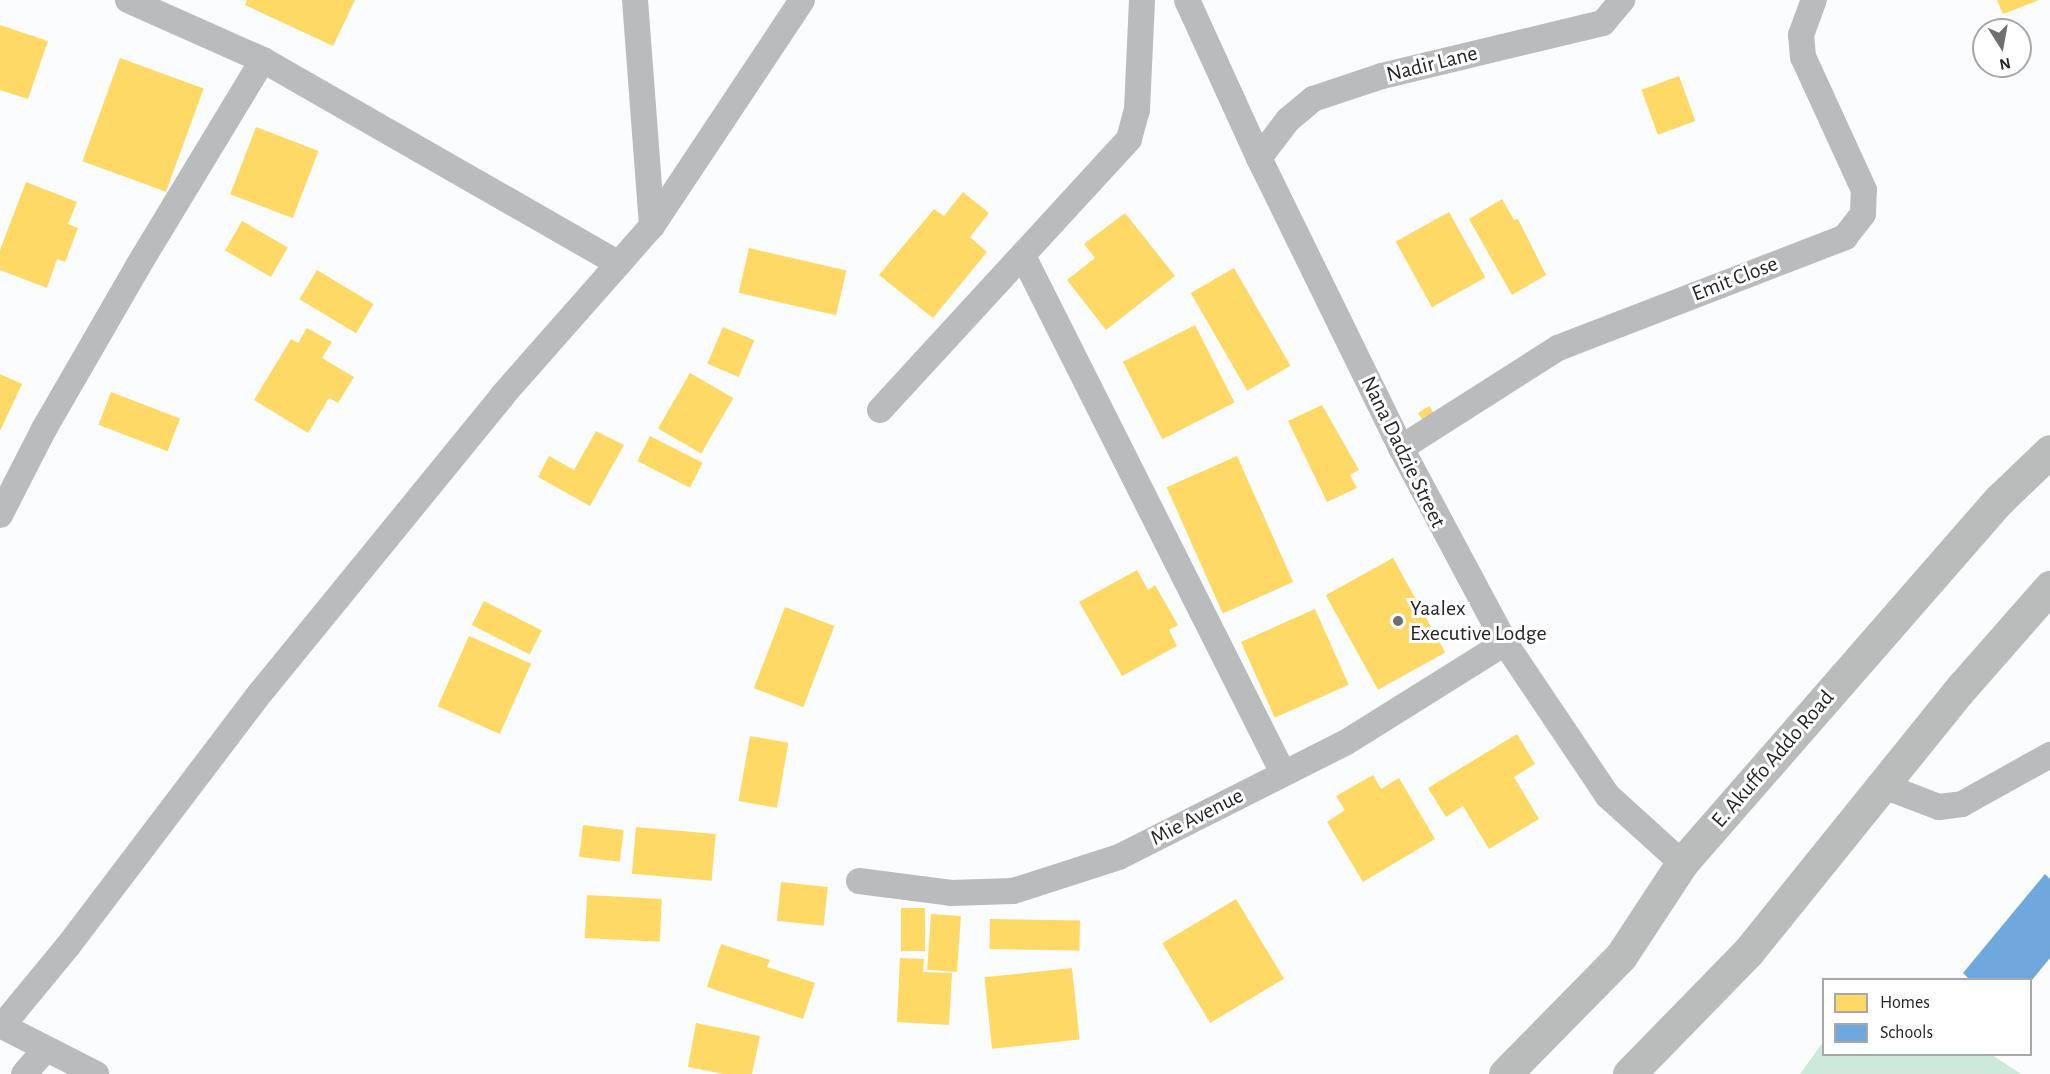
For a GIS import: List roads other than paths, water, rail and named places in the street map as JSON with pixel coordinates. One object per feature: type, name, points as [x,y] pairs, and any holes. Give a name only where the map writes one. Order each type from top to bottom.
[{"type":"main road","name":"E. Akuffo Addo Road","points":[[1505,1074],[1621,956],[1682,864],[2000,499],[2050,451]]},
{"type":"main road","points":[[1629,1074],[1748,952],[2050,587]]},
{"type":"street","points":[[128,0],[168,7],[619,264]]},
{"type":"street","points":[[635,0],[652,226]]},
{"type":"street","points":[[96,1074],[1,1026],[68,946],[261,692],[502,396],[652,226],[802,0]]},
{"type":"street","points":[[880,410],[1024,258],[1129,139],[1137,110],[1142,0]]},
{"type":"street","name":"Nana Dadzie Street","points":[[1187,0],[1259,158],[1401,448],[1505,643],[1608,796],[1682,864]]},
{"type":"street","name":"Nadir Lane","points":[[1259,158],[1288,120],[1313,99],[1382,76],[1603,23],[1622,0]]},
{"type":"street","name":"Emit Close","points":[[1401,448],[1558,348],[1845,237],[1863,214],[1864,190],[1803,57],[1801,35],[1814,0]]},
{"type":"street","points":[[0,515],[91,347],[263,60]]},
{"type":"street","points":[[1024,258],[1283,773]]},
{"type":"street","name":"Mie Avenue","points":[[859,881],[951,893],[1013,891],[1119,858],[1345,743],[1505,643]]},
{"type":"street","points":[[1884,786],[1939,807],[1962,804],[2050,754]]},
{"type":"street","points":[[24,1074],[46,1048]]},
{"type":"place","name":"Yaalex Executive Lodge","points":[[1398,621]]}]
